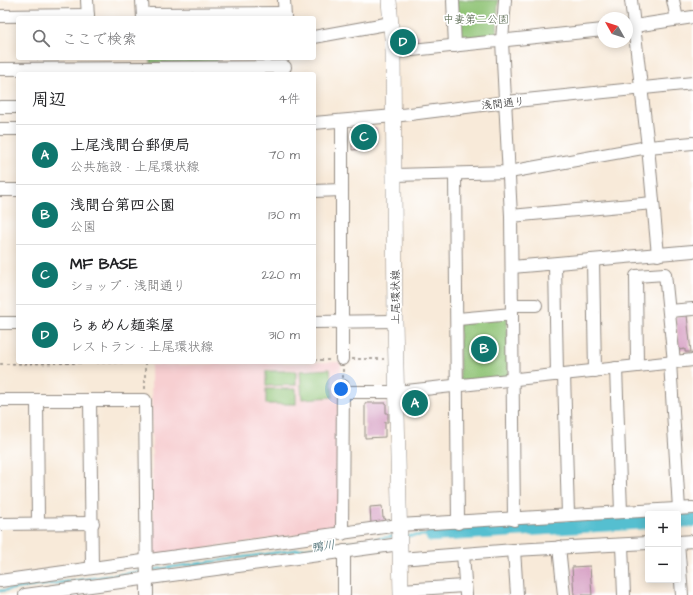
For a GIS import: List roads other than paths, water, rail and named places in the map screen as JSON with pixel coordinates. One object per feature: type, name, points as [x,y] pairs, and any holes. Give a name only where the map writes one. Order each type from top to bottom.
[{"type":"main road","name":"上尾環状線","points":[[389,0],[393,52],[395,321],[401,592]]},
{"type":"street","points":[[0,16],[88,16],[87,0]]},
{"type":"street","points":[[142,0],[143,16],[284,15],[284,0]]},
{"type":"street","points":[[453,0],[455,46]]},
{"type":"street","points":[[505,0],[502,41],[511,216],[514,520]]},
{"type":"street","points":[[631,0],[631,12]]},
{"type":"street","points":[[673,0],[677,19]]},
{"type":"street","points":[[633,26],[693,17]]},
{"type":"street","points":[[316,37],[391,23]]},
{"type":"street","points":[[393,52],[597,31]]},
{"type":"street","points":[[633,38],[648,147],[658,255]]},
{"type":"street","points":[[0,69],[88,63],[143,67],[221,63],[285,66]]},
{"type":"street","name":"浅間通り","points":[[316,123],[394,116],[506,102],[693,83]]},
{"type":"street","points":[[0,107],[16,107]]},
{"type":"street","points":[[342,121],[342,360]]},
{"type":"street","points":[[0,129],[16,129]]},
{"type":"street","points":[[395,175],[509,172],[648,147],[693,143]]},
{"type":"street","points":[[455,174],[458,319],[458,522]]},
{"type":"street","points":[[0,190],[16,190]]},
{"type":"street","points":[[316,191],[342,190]]},
{"type":"street","points":[[511,216],[653,203]]},
{"type":"street","points":[[512,267],[693,252]]},
{"type":"street","points":[[593,260],[594,371]]},
{"type":"street","points":[[556,264],[560,374],[568,515]]},
{"type":"street","points":[[637,366],[636,276],[665,274],[672,362],[679,509]]},
{"type":"street","points":[[458,319],[536,305]]},
{"type":"street","points":[[669,312],[693,309]]},
{"type":"street","points":[[316,322],[395,321]]},
{"type":"street","points":[[0,323],[16,323]]},
{"type":"street","points":[[342,534],[343,389],[397,392],[457,384],[693,360]]},
{"type":"street","points":[[616,368],[621,512]]},
{"type":"street","points":[[0,400],[145,400],[147,595]]},
{"type":"street","points":[[37,400],[38,523]]},
{"type":"street","points":[[90,400],[93,523],[92,567]]},
{"type":"street","points":[[0,581],[399,525],[514,520],[568,515],[693,508]]},
{"type":"street","points":[[0,524],[93,523]]},
{"type":"street","points":[[681,542],[693,541]]},
{"type":"street","points":[[400,559],[559,547],[645,543]]},
{"type":"street","points":[[24,595],[400,544]]},
{"type":"street","points":[[622,545],[624,595]]},
{"type":"street","points":[[559,547],[564,595]]},
{"type":"street","points":[[678,547],[682,595]]},
{"type":"street","points":[[514,550],[516,595]]},
{"type":"street","points":[[344,551],[344,595]]},
{"type":"street","points":[[401,592],[465,590],[463,554]]},
{"type":"waterway","name":"鴨川","points":[[681,521],[693,520]]},
{"type":"waterway","name":"鴨川","points":[[432,535],[645,522]]},
{"type":"waterway","name":"鴨川","points":[[405,536],[432,535]]},
{"type":"waterway","name":"鴨川","points":[[151,570],[396,536]]},
{"type":"waterway","name":"鴨川","points":[[0,591],[144,571]]},
{"type":"place","name":"らぁめん麺楽屋","points":[[403,42]]},
{"type":"place","name":"MF BASE","points":[[364,137]]},
{"type":"place","name":"浅間台第四公園","points":[[484,349]]},
{"type":"place","name":"上尾浅間台郵便局","points":[[415,403]]},
{"type":"park label","name":"中妻第二公園","points":[[476,19]]}]
